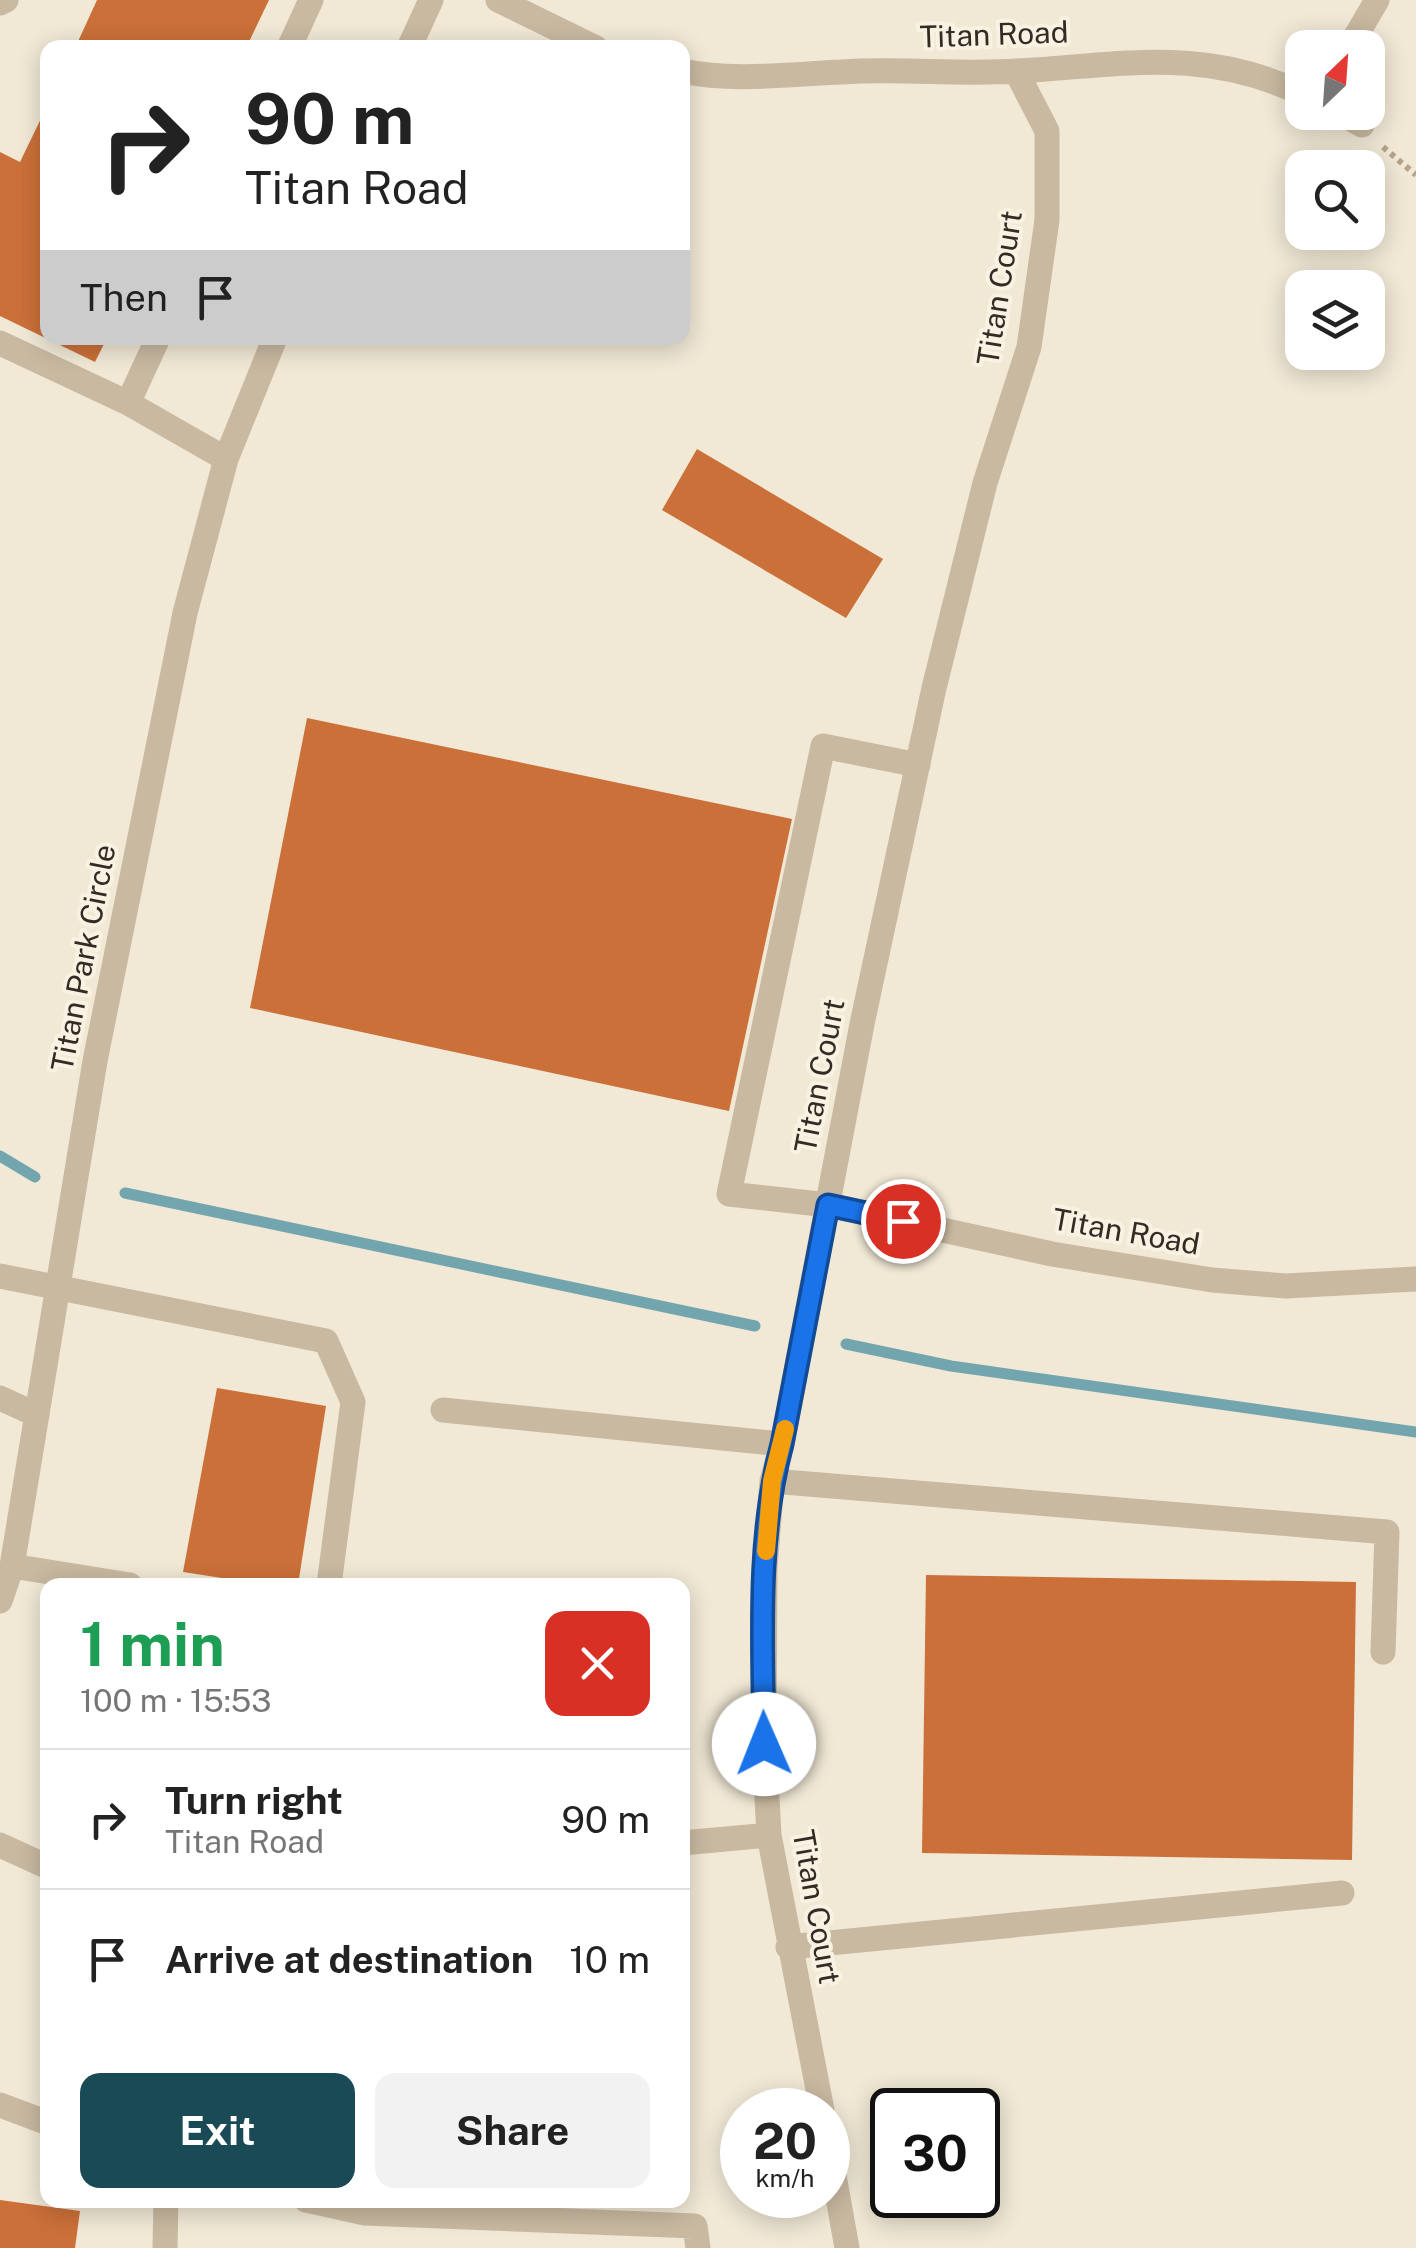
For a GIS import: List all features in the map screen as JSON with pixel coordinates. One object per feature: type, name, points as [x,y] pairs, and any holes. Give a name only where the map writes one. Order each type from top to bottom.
[{"type":"street","points":[[293,40],[311,0]]},
{"type":"street","points":[[413,40],[431,0]]},
{"type":"street","points":[[498,0],[580,40]]},
{"type":"street","points":[[1360,30],[1377,0]]},
{"type":"street","name":"Titan Road","points":[[690,73],[716,78],[864,70],[1016,72],[1109,62],[1189,63],[1262,77],[1285,87]]},
{"type":"street","name":"Titan Court","points":[[817,2088],[769,1835],[763,1652],[764,1567],[772,1481],[862,1024],[918,765],[985,483],[1029,347],[1044,238],[1047,131],[1016,72]]},
{"type":"street","points":[[0,343],[128,403],[226,459]]},
{"type":"street","points":[[128,403],[155,345]]},
{"type":"street","name":"Titan Park Circle","points":[[5,1580],[37,1415],[96,1061],[181,632],[226,459],[272,345]]},
{"type":"street","name":"Titan Road","points":[[918,765],[823,746],[729,1194],[828,1205],[1052,1254],[1212,1280],[1286,1286],[1416,1280]]},
{"type":"street","points":[[0,1276],[326,1341],[353,1402],[330,1578]]},
{"type":"street","points":[[0,1398],[37,1415]]},
{"type":"street","points":[[443,1410],[782,1444]]},
{"type":"street","points":[[772,1481],[1386,1532],[1383,1652]]},
{"type":"street","points":[[5,1580],[40,1581]]},
{"type":"street","points":[[690,1843],[769,1835]]},
{"type":"street","points":[[0,1845],[40,1863]]},
{"type":"street","points":[[788,1947],[1342,1893]]},
{"type":"street","points":[[0,2105],[40,2120]]},
{"type":"street","points":[[165,2248],[166,2208]]},
{"type":"street","points":[[342,2208],[365,2213],[695,2226],[698,2248]]},
{"type":"street","points":[[841,2218],[846,2248]]},
{"type":"path","points":[[1363,130],[1416,175]]},
{"type":"building","points":[[97,0],[269,0],[250,40],[79,40]]},
{"type":"building","points":[[40,121],[40,335],[0,316],[0,152],[20,162]]},
{"type":"building","points":[[60,345],[104,345],[95,362]]},
{"type":"building","points":[[697,449],[883,559],[846,618],[662,510]]},
{"type":"building","points":[[307,718],[792,819],[729,1111],[250,1008]]},
{"type":"building","points":[[217,1388],[326,1406],[299,1578],[222,1578],[183,1572]]},
{"type":"building","points":[[926,1575],[1356,1582],[1352,1860],[922,1853]]},
{"type":"building","points":[[0,2200],[80,2211],[75,2248],[0,2248]]},
{"type":"waterway","points":[[0,1156],[35,1177]]},
{"type":"waterway","points":[[125,1193],[755,1326]]},
{"type":"waterway","points":[[846,1344],[951,1366],[1416,1432]]},
{"type":"slow traffic","points":[[766,1551],[772,1481],[785,1429]]},
{"type":"route","points":[[764,1744],[764,1567],[772,1481],[828,1205],[903,1221]]}]
